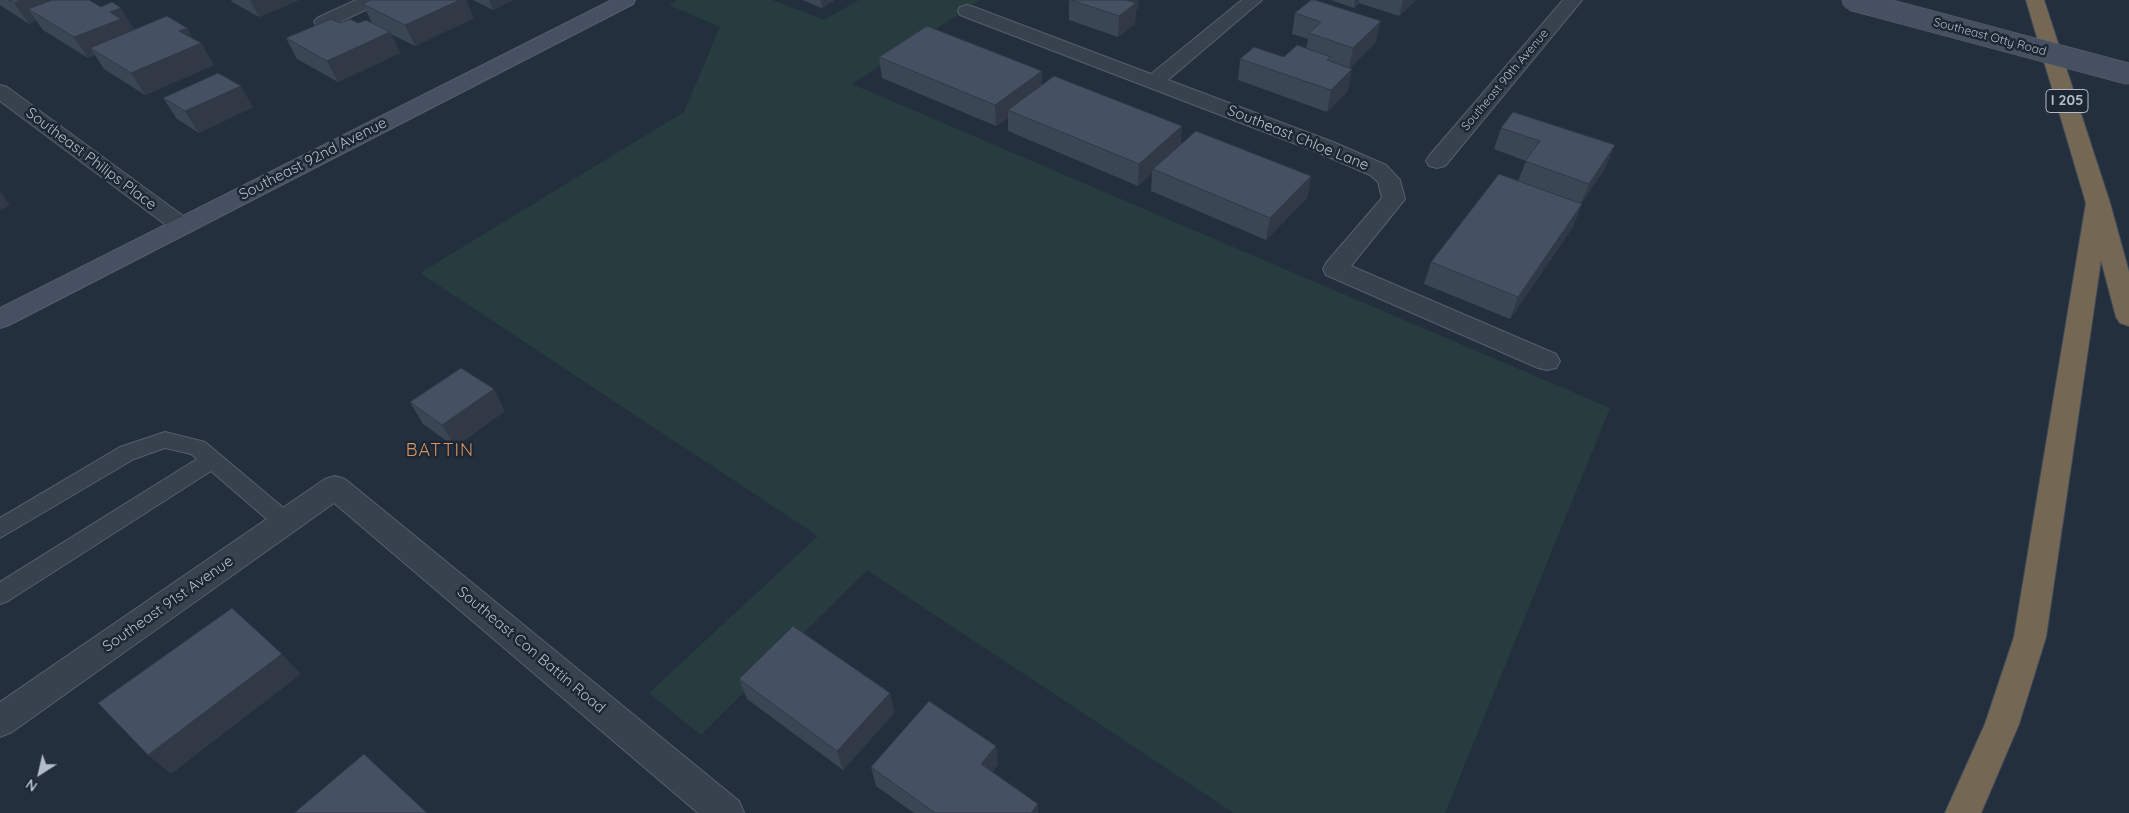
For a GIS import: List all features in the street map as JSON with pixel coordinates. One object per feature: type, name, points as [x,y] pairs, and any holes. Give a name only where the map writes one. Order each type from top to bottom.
[{"type":"highway","name":"I 205","points":[[2035,0],[2098,203],[2129,316]]},
{"type":"highway","points":[[1963,813],[2002,724],[2030,638],[2098,203]]},
{"type":"main road","name":"Southeast 92nd Avenue","points":[[0,319],[626,0]]},
{"type":"main road","name":"Southeast Otty Road","points":[[1852,0],[2129,74]]},
{"type":"street","points":[[324,22],[371,0]]},
{"type":"street","points":[[1153,82],[1253,0]]},
{"type":"street","name":"Southeast 90th Avenue","points":[[1436,161],[1573,0]]},
{"type":"street","name":"Southeast Chloe Lane","points":[[968,11],[1333,150],[1378,170],[1389,180],[1394,200],[1335,269],[1547,361]]},
{"type":"street","name":"Southeast Philips Place","points":[[0,91],[182,226]]},
{"type":"street","name":"Southeast 91st Avenue","points":[[0,721],[335,487]]},
{"type":"street","name":"Southeast Con Battin Road","points":[[335,487],[726,813]]},
{"type":"lane","points":[[0,529],[127,453],[166,440],[198,448],[285,522]]},
{"type":"lane","points":[[0,594],[212,460]]},
{"type":"green space","points":[[678,0],[772,0],[824,20],[859,0],[980,0],[852,84],[1610,408],[1445,813],[1234,813],[867,570],[701,735],[649,693],[818,536],[420,273],[684,112],[720,27],[669,5]]},
{"type":"building","points":[[9,0],[22,0],[14,3]]},
{"type":"building","points":[[52,0],[89,0],[101,7],[112,2],[121,8],[110,12],[121,19],[74,37],[28,9]]},
{"type":"building","points":[[371,0],[460,0],[405,25],[363,4]]},
{"type":"building","points":[[1071,0],[1126,0],[1136,3],[1119,16]]},
{"type":"building","points":[[1311,0],[1381,21],[1353,48],[1309,33],[1321,22],[1295,13]]},
{"type":"building","points":[[167,16],[187,28],[179,31],[201,43],[131,73],[90,48]]},
{"type":"building","points":[[331,19],[340,23],[350,19],[358,23],[366,20],[390,32],[327,61],[286,38]]},
{"type":"building","points":[[927,26],[1042,71],[995,105],[879,57]]},
{"type":"building","points":[[1297,45],[1331,57],[1327,60],[1352,69],[1331,90],[1240,59],[1254,47],[1284,57]]},
{"type":"building","points":[[218,73],[241,86],[185,111],[163,98]]},
{"type":"building","points":[[1054,76],[1182,126],[1139,164],[1008,110]]},
{"type":"building","points":[[1513,112],[1615,145],[1589,184],[1525,161],[1540,141],[1501,128]]},
{"type":"building","points":[[1196,131],[1311,176],[1270,218],[1153,169]]},
{"type":"building","points":[[1499,174],[1582,204],[1518,297],[1431,262]]},
{"type":"building","points":[[461,368],[494,389],[442,425],[410,402]]},
{"type":"building","points":[[232,608],[282,654],[148,755],[98,703]]},
{"type":"building","points":[[793,626],[890,693],[837,751],[739,679]]},
{"type":"building","points":[[929,701],[996,746],[981,764],[1038,804],[1031,813],[935,813],[871,767]]},
{"type":"building","points":[[364,754],[427,813],[294,813]]},
{"type":"district","name":"BATTIN","points":[[440,451]]}]
